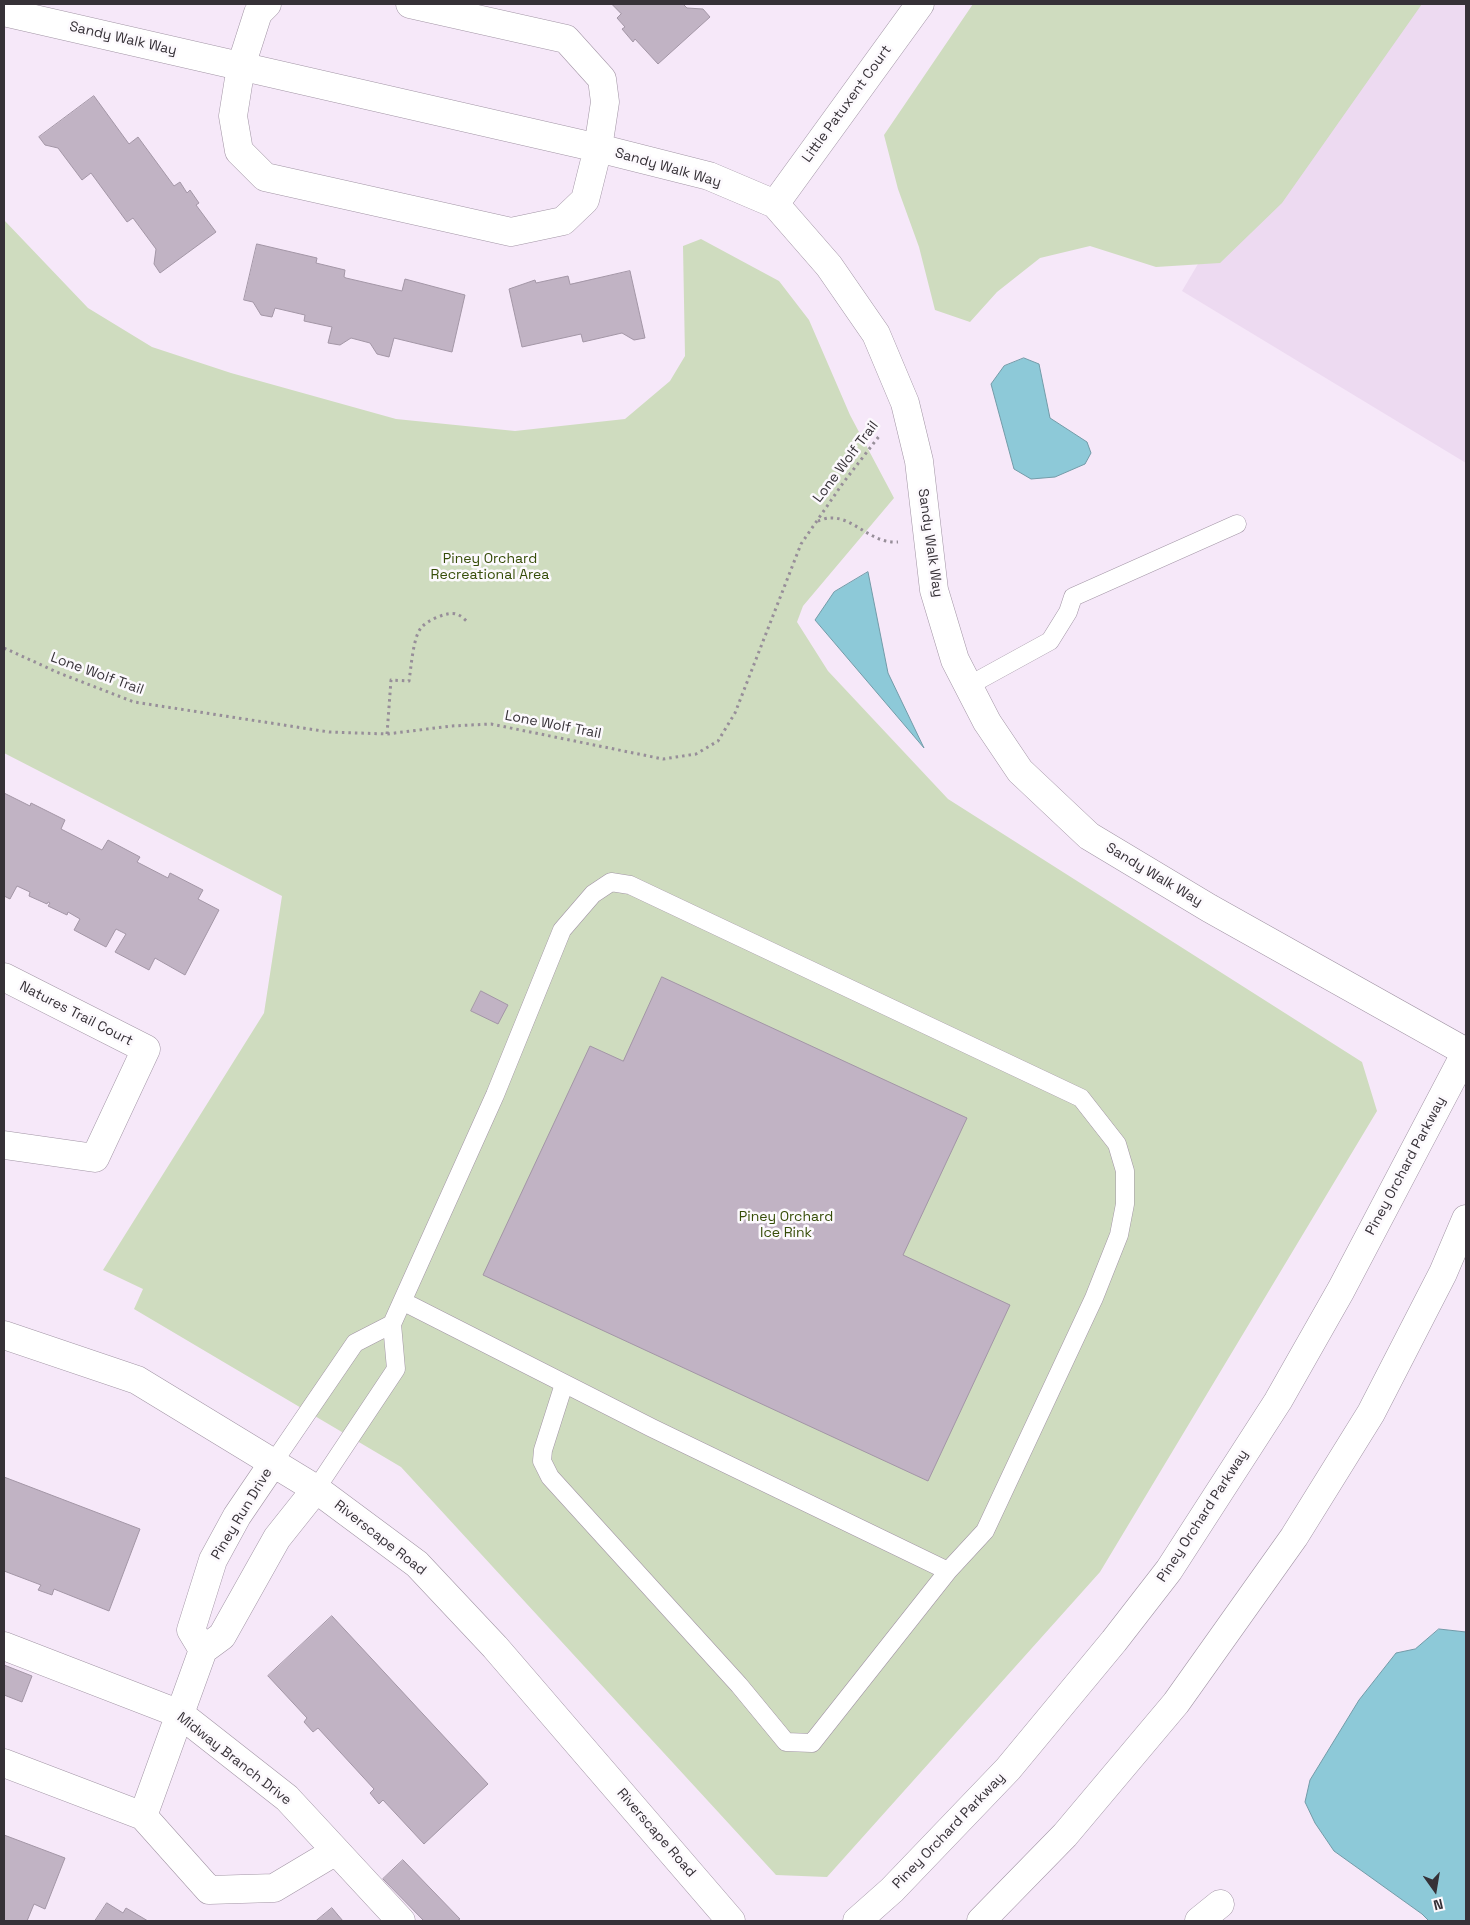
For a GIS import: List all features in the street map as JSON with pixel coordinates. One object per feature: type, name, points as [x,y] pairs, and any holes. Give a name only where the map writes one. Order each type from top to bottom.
[{"type":"street","name":"Sandy Walk Way","points":[[268,4],[258,13],[242,66],[233,116],[239,151],[265,178],[511,232],[563,221],[585,200],[598,148],[605,102],[602,79],[566,39],[410,4]]},
{"type":"street","name":"Little Patuxent Court","points":[[775,204],[920,4]]},
{"type":"street","name":"Sandy Walk Way","points":[[4,12],[598,148],[709,176],[775,204],[830,266],[876,334],[904,404],[919,461],[934,590],[954,660],[987,722],[1020,771],[1089,836],[1209,908],[1466,1052]]},
{"type":"street","name":"Natures Trail Court","points":[[4,977],[146,1049],[95,1158],[4,1145]]},
{"type":"street","name":"Piney Orchard Parkway","points":[[857,1921],[892,1890],[1008,1769],[1114,1641],[1169,1570],[1292,1375],[1341,1290],[1466,1052]]},
{"type":"street","points":[[981,1921],[1066,1835],[1176,1703],[1294,1538],[1371,1413],[1442,1273],[1466,1219]]},
{"type":"street","name":"Riverscape Road","points":[[4,1335],[138,1380],[316,1489],[417,1564],[495,1647],[731,1921]]},
{"type":"street","name":"Piney Run Drive","points":[[203,1650],[191,1630],[212,1560],[237,1516],[273,1463]]},
{"type":"street","points":[[143,1816],[203,1650],[222,1636],[277,1538],[316,1489]]},
{"type":"street","name":"Midway Branch Drive","points":[[4,1646],[180,1714],[287,1798],[401,1921]]},
{"type":"street","points":[[4,1763],[143,1816],[209,1890],[274,1888],[336,1851]]},
{"type":"street","points":[[1199,1921],[1220,1904]]},
{"type":"lane","points":[[968,686],[1050,640],[1068,612],[1073,597],[1237,524]]},
{"type":"lane","points":[[316,1489],[396,1369],[392,1324],[404,1302],[495,1095],[562,930],[593,894],[611,882],[630,885],[1081,1098],[1117,1144],[1125,1171],[1125,1204],[1118,1235],[1094,1298],[985,1531],[948,1571],[812,1743],[786,1742],[739,1686],[550,1477],[542,1461],[543,1450],[564,1384]]},
{"type":"lane","points":[[404,1302],[725,1464],[948,1571]]},
{"type":"lane","points":[[273,1463],[355,1343],[392,1324]]},
{"type":"path","name":"Lone Wolf Trail","points":[[4,648],[59,673],[134,702],[329,732],[387,734],[451,726],[491,724],[664,759],[696,754],[718,741],[736,713],[801,544],[843,483],[904,404]]},
{"type":"path","points":[[817,521],[830,518],[846,521],[882,541],[895,542],[928,538]]},
{"type":"path","points":[[387,734],[391,680],[409,682],[413,650],[420,628],[436,617],[447,614],[456,614],[469,623]]},
{"type":"shaded area","points":[[1042,4],[1466,4],[1466,463],[1182,291],[1270,142]]},
{"type":"green space","points":[[973,4],[1422,4],[1282,203],[1220,263],[1156,267],[1090,246],[1040,258],[997,292],[970,322],[935,310],[919,247],[898,189],[884,135]]},
{"type":"green space","name":"Piney Orchard Ice Rink","points":[[4,220],[88,308],[152,347],[231,373],[396,419],[515,431],[625,419],[670,381],[685,356],[683,246],[701,239],[779,281],[809,320],[850,415],[894,498],[803,606],[797,622],[828,671],[948,799],[1362,1062],[1377,1111],[1100,1572],[827,1877],[776,1875],[401,1467],[134,1309],[143,1289],[103,1270],[264,1013],[282,896],[4,753]]},
{"type":"water","points":[[1024,358],[1039,364],[1050,418],[1087,442],[1091,453],[1085,464],[1055,477],[1031,479],[1014,469],[991,384],[1004,366]]},
{"type":"water","points":[[868,572],[888,673],[924,748],[815,620],[834,592]]},
{"type":"water","points":[[1439,1629],[1466,1632],[1466,1921],[1429,1921],[1334,1851],[1315,1823],[1305,1802],[1310,1780],[1359,1700],[1396,1653],[1415,1649]]},
{"type":"building","points":[[612,4],[683,4],[687,8],[703,9],[710,17],[658,64],[635,39],[633,42],[622,29],[625,27],[617,18],[621,14]]},
{"type":"building","points":[[94,96],[129,144],[138,137],[174,186],[180,182],[187,193],[190,190],[199,203],[196,205],[216,232],[160,273],[154,264],[156,249],[133,218],[127,222],[91,173],[82,180],[58,148],[45,145],[39,137]]},
{"type":"building","points":[[257,244],[317,258],[316,263],[345,270],[344,277],[346,278],[402,291],[405,279],[465,295],[452,352],[394,338],[389,357],[377,354],[370,343],[351,338],[340,345],[328,343],[332,327],[304,321],[305,315],[275,308],[272,317],[261,315],[253,302],[244,300]]},
{"type":"building","points":[[630,271],[645,338],[634,340],[622,333],[583,342],[581,334],[522,347],[509,289],[535,280],[536,283],[568,276],[570,284]]},
{"type":"building","points":[[4,793],[30,806],[31,803],[65,820],[61,829],[102,850],[108,840],[140,857],[137,862],[168,878],[170,873],[203,890],[198,899],[219,910],[185,975],[155,958],[149,970],[115,952],[126,934],[116,929],[106,947],[74,930],[80,919],[68,912],[67,915],[48,906],[50,903],[48,902],[47,904],[29,896],[30,892],[17,886],[10,899],[4,896]]},
{"type":"building","points":[[662,977],[967,1118],[903,1255],[1010,1305],[928,1481],[483,1275],[590,1046],[623,1061]]},
{"type":"building","points":[[481,991],[508,1005],[498,1024],[471,1011]]},
{"type":"building","points":[[4,1477],[140,1529],[109,1611],[54,1589],[52,1595],[38,1590],[41,1585],[4,1571]]},
{"type":"building","points":[[332,1616],[488,1784],[424,1844],[383,1800],[379,1804],[370,1793],[374,1789],[318,1728],[313,1732],[304,1722],[307,1718],[268,1676]]},
{"type":"building","points":[[4,1665],[32,1676],[22,1702],[4,1695]]},
{"type":"building","points":[[4,1835],[65,1858],[45,1909],[34,1904],[27,1921],[4,1921]]},
{"type":"building","points":[[403,1860],[460,1919],[457,1921],[424,1921],[383,1879]]},
{"type":"building","points":[[107,1903],[123,1913],[126,1908],[148,1921],[95,1921]]},
{"type":"building","points":[[332,1908],[343,1921],[316,1921]]},
{"type":"park label","name":"Piney Orchard Recreational Area","points":[[490,568]]}]
